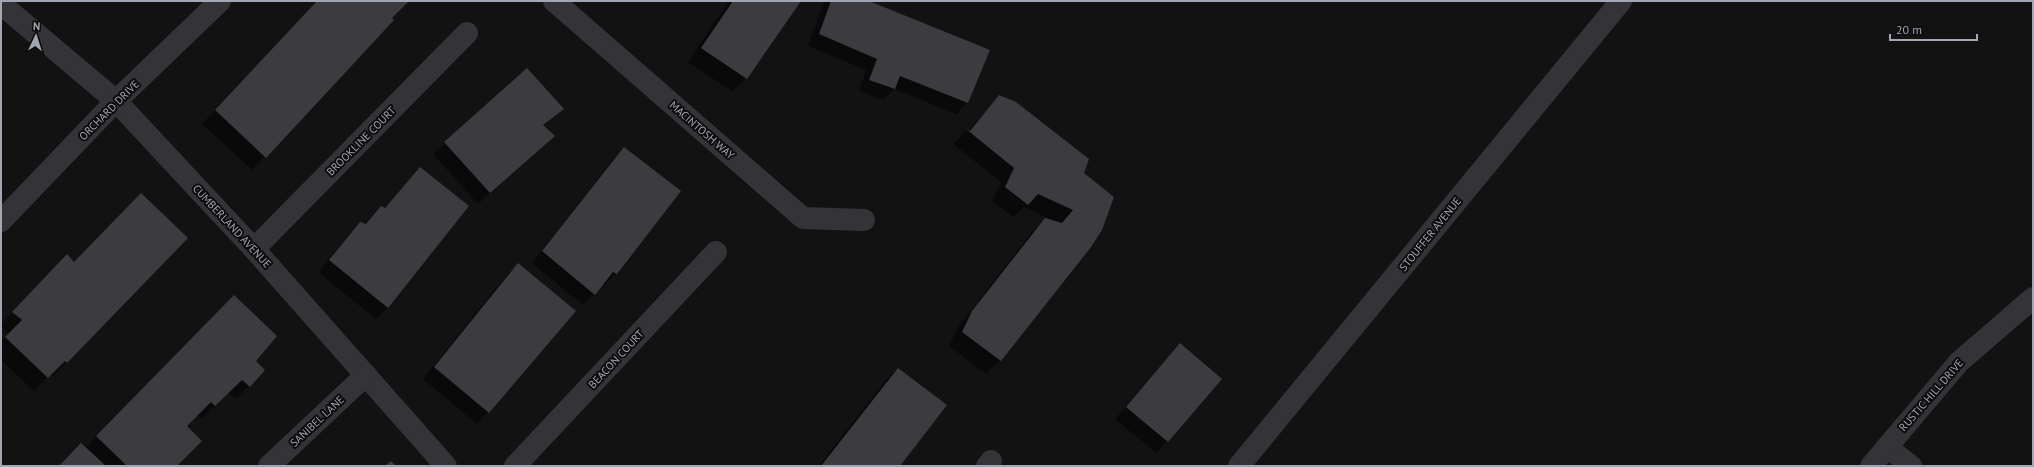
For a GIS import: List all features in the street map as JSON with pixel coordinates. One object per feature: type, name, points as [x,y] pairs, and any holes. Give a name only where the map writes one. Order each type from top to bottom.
[{"type":"street","name":"ORCHARD DRIVE","points":[[1,221],[116,101],[220,1]]},
{"type":"street","name":"MACINTOSH WAY","points":[[554,1],[803,218],[864,220]]},
{"type":"street","name":"STOUFFER AVENUE","points":[[1239,466],[1621,1]]},
{"type":"street","name":"CUMBERLAND AVENUE","points":[[1,4],[116,101],[254,249],[446,466]]},
{"type":"street","name":"BROOKLINE COURT","points":[[254,249],[467,33]]},
{"type":"street","name":"BEACON COURT","points":[[515,466],[716,252]]},
{"type":"street","name":"RUSTIC HILL DRIVE","points":[[1871,466],[1959,362],[2033,298]]},
{"type":"street","name":"SANIBEL LANE","points":[[269,466],[366,375]]},
{"type":"street","points":[[1887,447],[1911,466]]},
{"type":"building","points":[[317,1],[409,1],[392,18],[394,20],[266,158],[215,110]]},
{"type":"building","points":[[733,1],[801,1],[747,79],[701,48]]},
{"type":"building","points":[[831,1],[869,1],[990,50],[968,103],[900,76],[895,89],[869,80],[877,59],[819,34]]},
{"type":"building","points":[[527,68],[564,109],[543,125],[555,136],[490,193],[444,142]]},
{"type":"building","points":[[999,95],[1016,102],[1089,159],[1084,173],[1114,197],[1102,230],[1091,247],[1001,361],[962,332],[972,311],[1045,218],[1062,223],[1073,210],[1038,194],[1028,205],[1005,187],[1014,168],[966,129],[970,131]]},
{"type":"building","points":[[624,147],[681,191],[617,274],[613,272],[595,295],[542,251]]},
{"type":"building","points":[[420,167],[469,206],[388,308],[329,260],[360,222],[366,224],[381,206],[385,208]]},
{"type":"building","points":[[141,193],[188,238],[67,363],[65,361],[48,378],[5,337],[22,320],[12,312],[67,254],[74,262]]},
{"type":"building","points":[[518,263],[576,311],[489,413],[434,367]]},
{"type":"building","points":[[234,295],[277,336],[256,361],[265,370],[250,387],[242,380],[215,406],[211,402],[187,426],[202,441],[177,466],[127,466],[96,436]]},
{"type":"building","points":[[1180,343],[1222,379],[1168,442],[1126,407]]},
{"type":"building","points":[[898,368],[947,405],[900,466],[821,466]]},
{"type":"building","points":[[81,443],[106,466],[59,466]]},
{"type":"building","points":[[391,461],[396,466],[385,466]]}]
